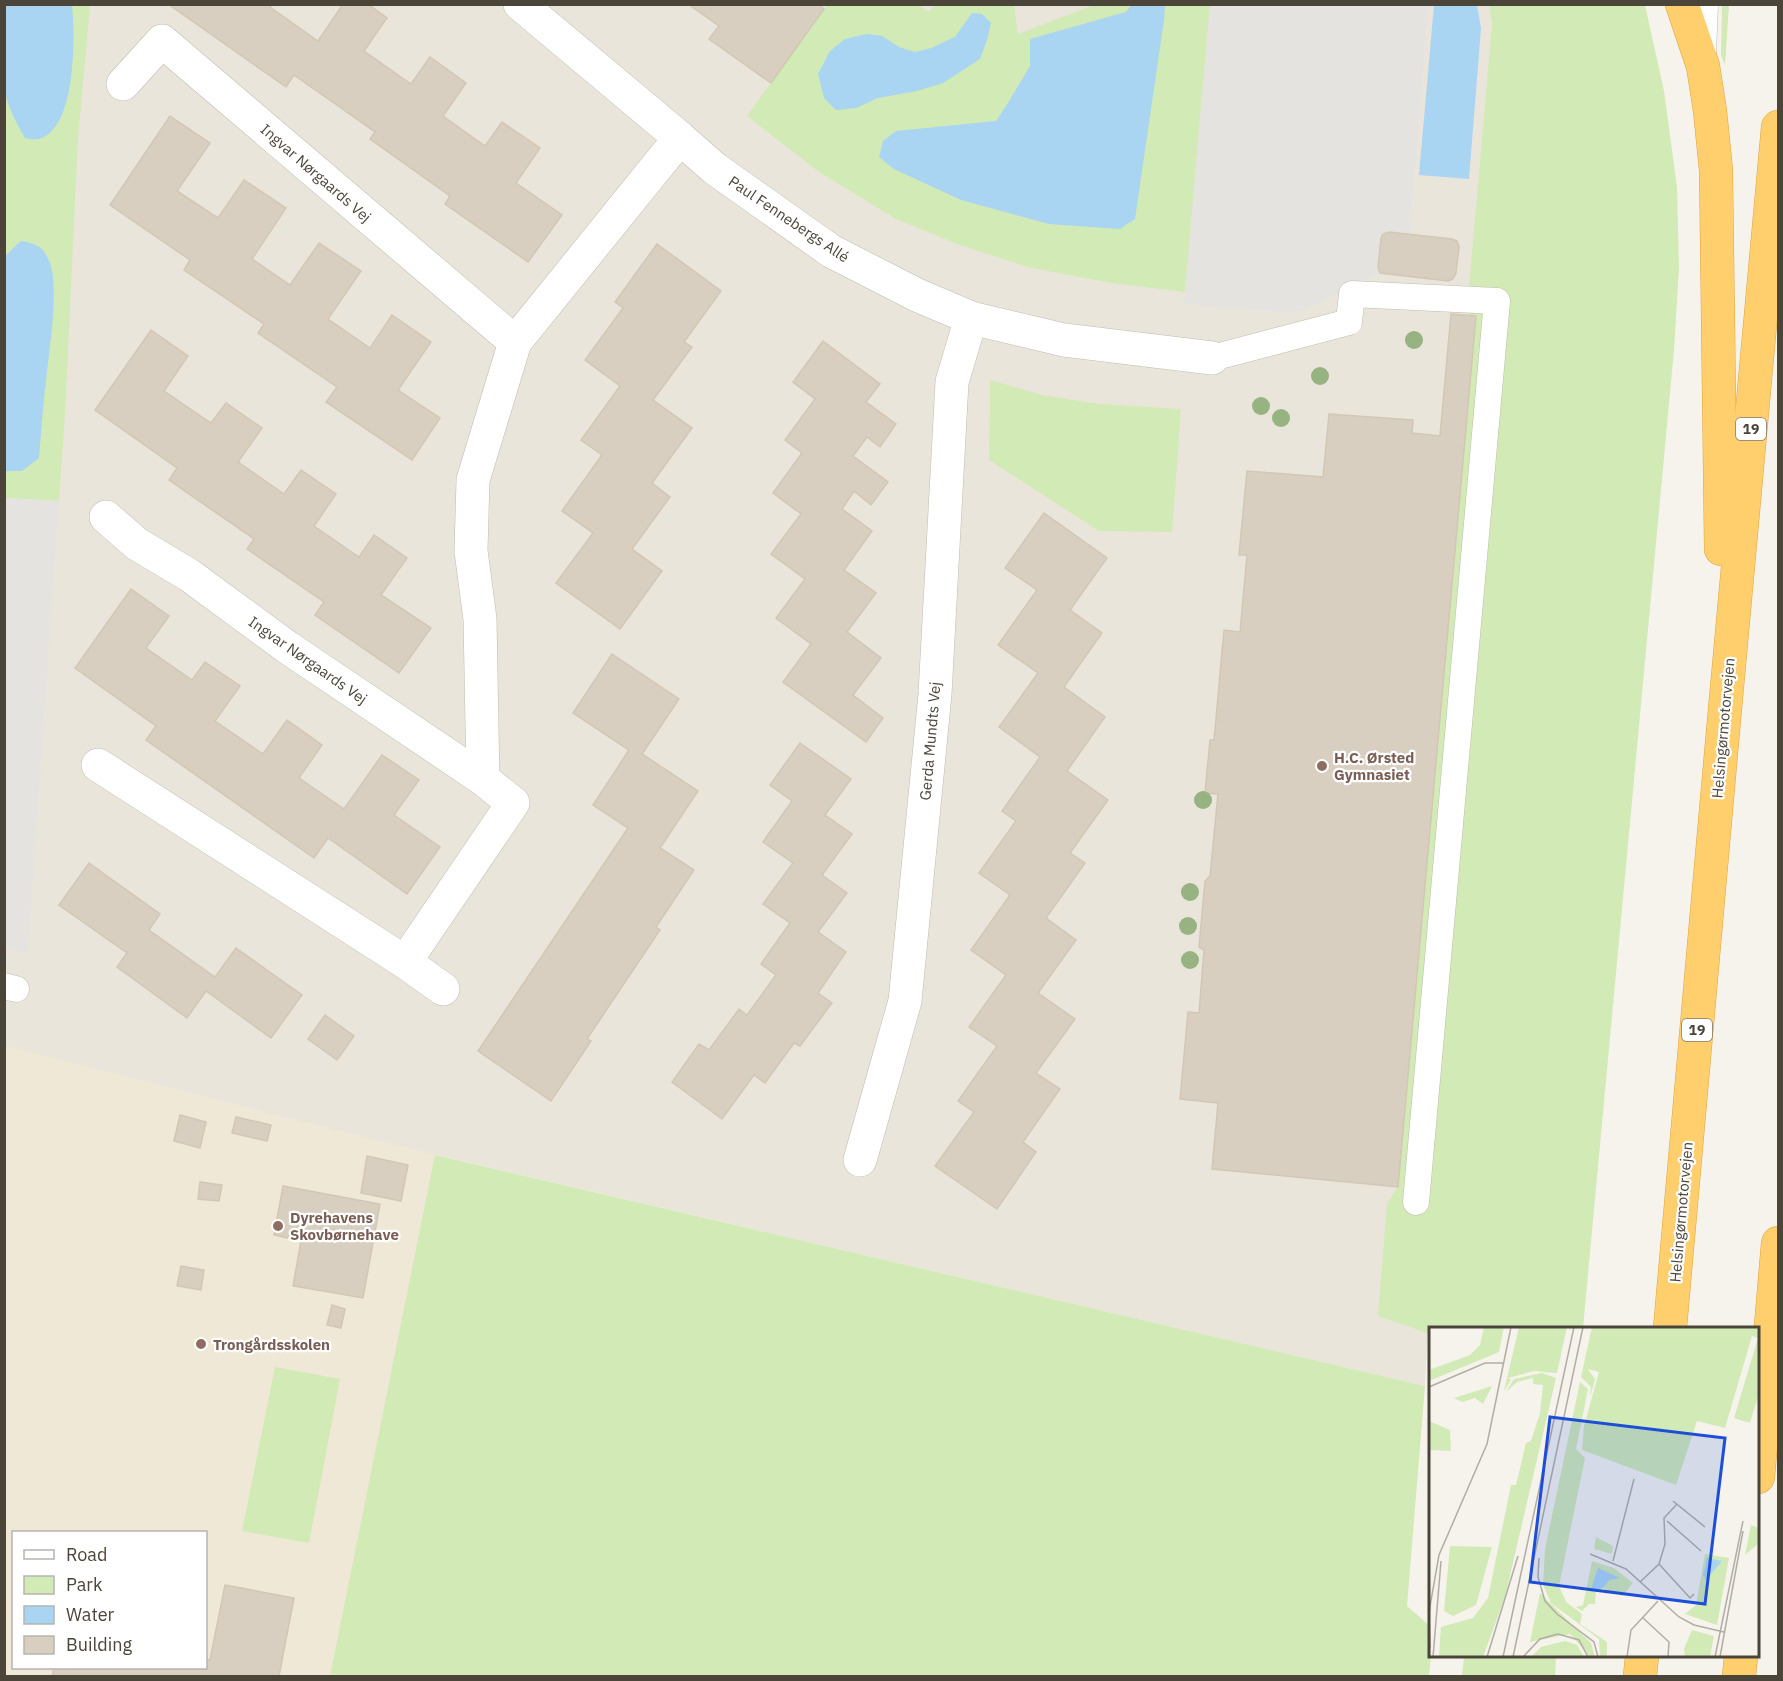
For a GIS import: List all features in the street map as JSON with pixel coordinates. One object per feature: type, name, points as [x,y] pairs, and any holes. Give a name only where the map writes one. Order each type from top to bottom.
[{"type":"highway","points":[[1682,4],[1702,66],[1710,111],[1716,170],[1723,730]]},
{"type":"highway","name":"Helsingørmotorvejen","points":[[1670,1327],[1779,127]]},
{"type":"highway","points":[[1759,1466],[1779,1243]]},
{"type":"highway","points":[[1640,1677],[1642,1657]]},
{"type":"highway","points":[[1740,1677],[1741,1657]]},
{"type":"street","name":"Paul Fennebergs Allé","points":[[520,4],[714,168],[831,251],[917,295],[971,318],[1064,340],[1212,358]]},
{"type":"street","name":"Ingvar Nørgaards Vej","points":[[123,84],[162,41],[515,342]]},
{"type":"street","points":[[483,779],[480,619],[471,551],[473,480],[515,342],[680,138]]},
{"type":"street","name":"Gerda Mundts Vej","points":[[861,1160],[905,1000],[935,694],[952,382],[971,318]]},
{"type":"street","name":"Ingvar Nørgaards Vej","points":[[106,517],[137,544],[189,575],[287,647],[483,779],[513,803],[405,962]]},
{"type":"street","points":[[98,765],[405,962],[443,989]]},
{"type":"lane","points":[[1702,66],[1705,4]]},
{"type":"lane","points":[[1212,358],[1349,322],[1352,294],[1497,301],[1416,1202]]},
{"type":"shaded area","points":[[5,5],[1489,5],[1492,25],[1425,1386],[436,1155],[330,1676],[5,1676]]},
{"type":"shaded area","points":[[1210,5],[1428,5],[1410,234],[1389,232],[1383,234],[1378,267],[1380,273],[1304,311],[1283,312],[1184,304]]},
{"type":"shaded area","points":[[4,498],[59,501],[28,954],[5,947]]},
{"type":"shaded area","name":"Trongårdsskolen","points":[[4,1046],[435,1155],[330,1676],[5,1676]]},
{"type":"green space","points":[[4,5],[90,5],[78,138],[59,501],[5,498]]},
{"type":"green space","points":[[827,5],[918,5],[929,12],[935,5],[1014,5],[1018,34],[1094,5],[1210,5],[1185,292],[1112,283],[1031,268],[960,245],[896,219],[819,172],[747,116]]},
{"type":"green space","points":[[1489,5],[1645,5],[1664,91],[1677,187],[1679,268],[1674,350],[1583,1327],[1429,1327],[1429,1334],[1378,1316],[1387,1204],[1398,1186],[1476,317],[1469,314],[1468,299],[1492,25]]},
{"type":"green space","points":[[1722,5],[1729,5],[1725,65],[1721,55]]},
{"type":"green space","points":[[990,380],[1042,395],[1099,404],[1181,409],[1172,532],[1099,531],[989,460]]},
{"type":"green space","points":[[435,1155],[1425,1386],[1407,1606],[1429,1625],[1429,1657],[1431,1657],[1429,1676],[330,1676]]},
{"type":"green space","points":[[275,1367],[340,1379],[309,1543],[242,1531]]},
{"type":"green space","points":[[1464,1657],[1556,1657],[1555,1676],[1462,1676]]},
{"type":"water","points":[[1132,4],[1165,5],[1135,219],[1120,229],[1049,224],[961,200],[894,169],[879,157],[883,141],[896,131],[996,121],[1030,66],[1030,39],[1126,12]]},
{"type":"water","points":[[4,5],[72,5],[73,58],[67,100],[61,118],[51,131],[39,139],[25,138],[7,99],[3,75]]},
{"type":"water","points":[[1434,5],[1477,5],[1481,28],[1469,179],[1419,175]]},
{"type":"water","points":[[972,13],[982,14],[991,23],[980,59],[943,83],[917,91],[878,98],[856,108],[836,110],[824,98],[818,74],[830,51],[845,39],[867,34],[882,36],[899,47],[915,52],[931,48],[955,37]]},
{"type":"water","points":[[21,241],[38,246],[49,261],[54,286],[53,319],[39,458],[22,471],[5,471],[5,256]]},
{"type":"building","points":[[168,4],[272,4],[270,7],[318,41],[343,4],[368,4],[387,18],[364,51],[411,84],[430,57],[466,83],[443,116],[485,146],[502,122],[540,148],[516,183],[562,215],[528,262],[445,204],[450,196],[370,139],[375,132],[294,75],[286,87]]},
{"type":"building","points":[[688,4],[818,4],[824,9],[771,83],[709,39],[719,26]]},
{"type":"building","points":[[170,116],[210,143],[177,191],[218,218],[244,180],[286,208],[252,259],[290,285],[319,243],[361,271],[328,319],[370,348],[392,315],[431,342],[398,390],[440,418],[412,460],[326,402],[337,387],[258,333],[264,324],[184,270],[190,260],[110,205]]},
{"type":"building","points":[[1389,232],[1457,241],[1459,247],[1456,273],[1453,279],[1448,281],[1380,273],[1378,267],[1381,238],[1383,234]]},
{"type":"building","points":[[657,244],[721,291],[684,342],[692,347],[653,400],[692,428],[652,483],[670,497],[632,549],[662,571],[620,629],[556,583],[593,533],[562,511],[602,455],[581,440],[620,386],[585,360],[623,308],[615,302]]},
{"type":"building","name":"H.C. Ørsted Gymnasiet","points":[[1451,314],[1476,316],[1398,1187],[1212,1169],[1218,1103],[1180,1099],[1188,1012],[1199,1013],[1204,950],[1199,947],[1205,881],[1210,876],[1218,794],[1205,793],[1210,740],[1214,740],[1224,630],[1240,632],[1247,555],[1239,555],[1247,471],[1323,477],[1329,414],[1413,420],[1412,433],[1440,436]]},
{"type":"building","points":[[151,330],[188,356],[164,391],[211,423],[226,403],[262,428],[238,462],[284,494],[301,470],[336,494],[314,526],[359,557],[374,535],[407,558],[381,595],[431,628],[399,673],[315,615],[324,602],[247,549],[254,539],[169,480],[177,468],[95,410]]},
{"type":"building","points":[[823,341],[880,384],[866,402],[896,424],[880,447],[867,437],[853,456],[888,482],[871,505],[854,491],[842,509],[872,531],[844,570],[876,593],[847,632],[881,658],[853,695],[883,718],[866,742],[783,682],[811,644],[776,618],[805,579],[771,554],[801,514],[773,493],[802,453],[785,440],[815,399],[793,382]]},
{"type":"building","points":[[1044,513],[1107,558],[1070,610],[1102,633],[1064,687],[1105,717],[1067,771],[1108,800],[1070,853],[1085,863],[1046,918],[1076,940],[1038,993],[1075,1019],[1036,1073],[1060,1089],[1023,1142],[1036,1152],[997,1209],[935,1166],[974,1112],[958,1101],[997,1046],[969,1027],[1006,975],[971,950],[1010,895],[979,873],[1016,821],[1002,811],[1040,757],[999,727],[1038,673],[998,645],[1037,590],[1005,568]]},
{"type":"building","points":[[131,589],[169,616],[146,648],[192,680],[205,662],[240,686],[215,721],[263,754],[287,720],[322,745],[299,778],[344,809],[382,755],[419,780],[394,815],[440,847],[407,894],[328,838],[314,858],[146,740],[156,726],[75,668]]},
{"type":"building","points":[[612,654],[679,699],[642,754],[698,791],[660,848],[694,870],[656,927],[660,930],[587,1039],[591,1041],[551,1101],[478,1051],[628,828],[593,805],[629,750],[573,713]]},
{"type":"building","points":[[800,743],[851,779],[825,815],[852,834],[822,875],[847,893],[818,932],[846,952],[818,993],[832,1003],[800,1046],[794,1043],[765,1083],[754,1075],[722,1119],[672,1082],[699,1044],[709,1050],[739,1009],[747,1015],[776,975],[761,964],[790,923],[763,904],[793,863],[763,842],[792,801],[770,785]]},
{"type":"building","points":[[89,863],[160,914],[149,930],[215,977],[236,948],[302,995],[271,1038],[206,991],[187,1018],[117,967],[127,953],[59,905]]},
{"type":"building","points":[[325,1015],[354,1036],[337,1060],[308,1039]]},
{"type":"building","points":[[180,1115],[206,1122],[200,1148],[174,1141]]},
{"type":"building","points":[[236,1117],[271,1125],[267,1141],[232,1133]]},
{"type":"building","points":[[367,1156],[408,1165],[401,1201],[361,1193]]},
{"type":"building","points":[[200,1182],[222,1185],[219,1201],[198,1199]]},
{"type":"building","points":[[283,1186],[380,1204],[363,1298],[293,1286],[301,1241],[274,1235]]},
{"type":"building","points":[[181,1266],[204,1270],[201,1290],[177,1286]]},
{"type":"building","points":[[332,1305],[345,1309],[341,1328],[327,1325]]},
{"type":"building","points":[[225,1585],[294,1598],[279,1676],[52,1676],[54,1669],[207,1669],[207,1659],[210,1660]]},
{"type":"place","name":"H.C. Ørsted Gymnasiet","points":[[1322,766]]},
{"type":"place","name":"Dyrehavens Skovbørnehave","points":[[278,1226]]},
{"type":"place","name":"Trongårdsskolen","points":[[201,1344]]}]
